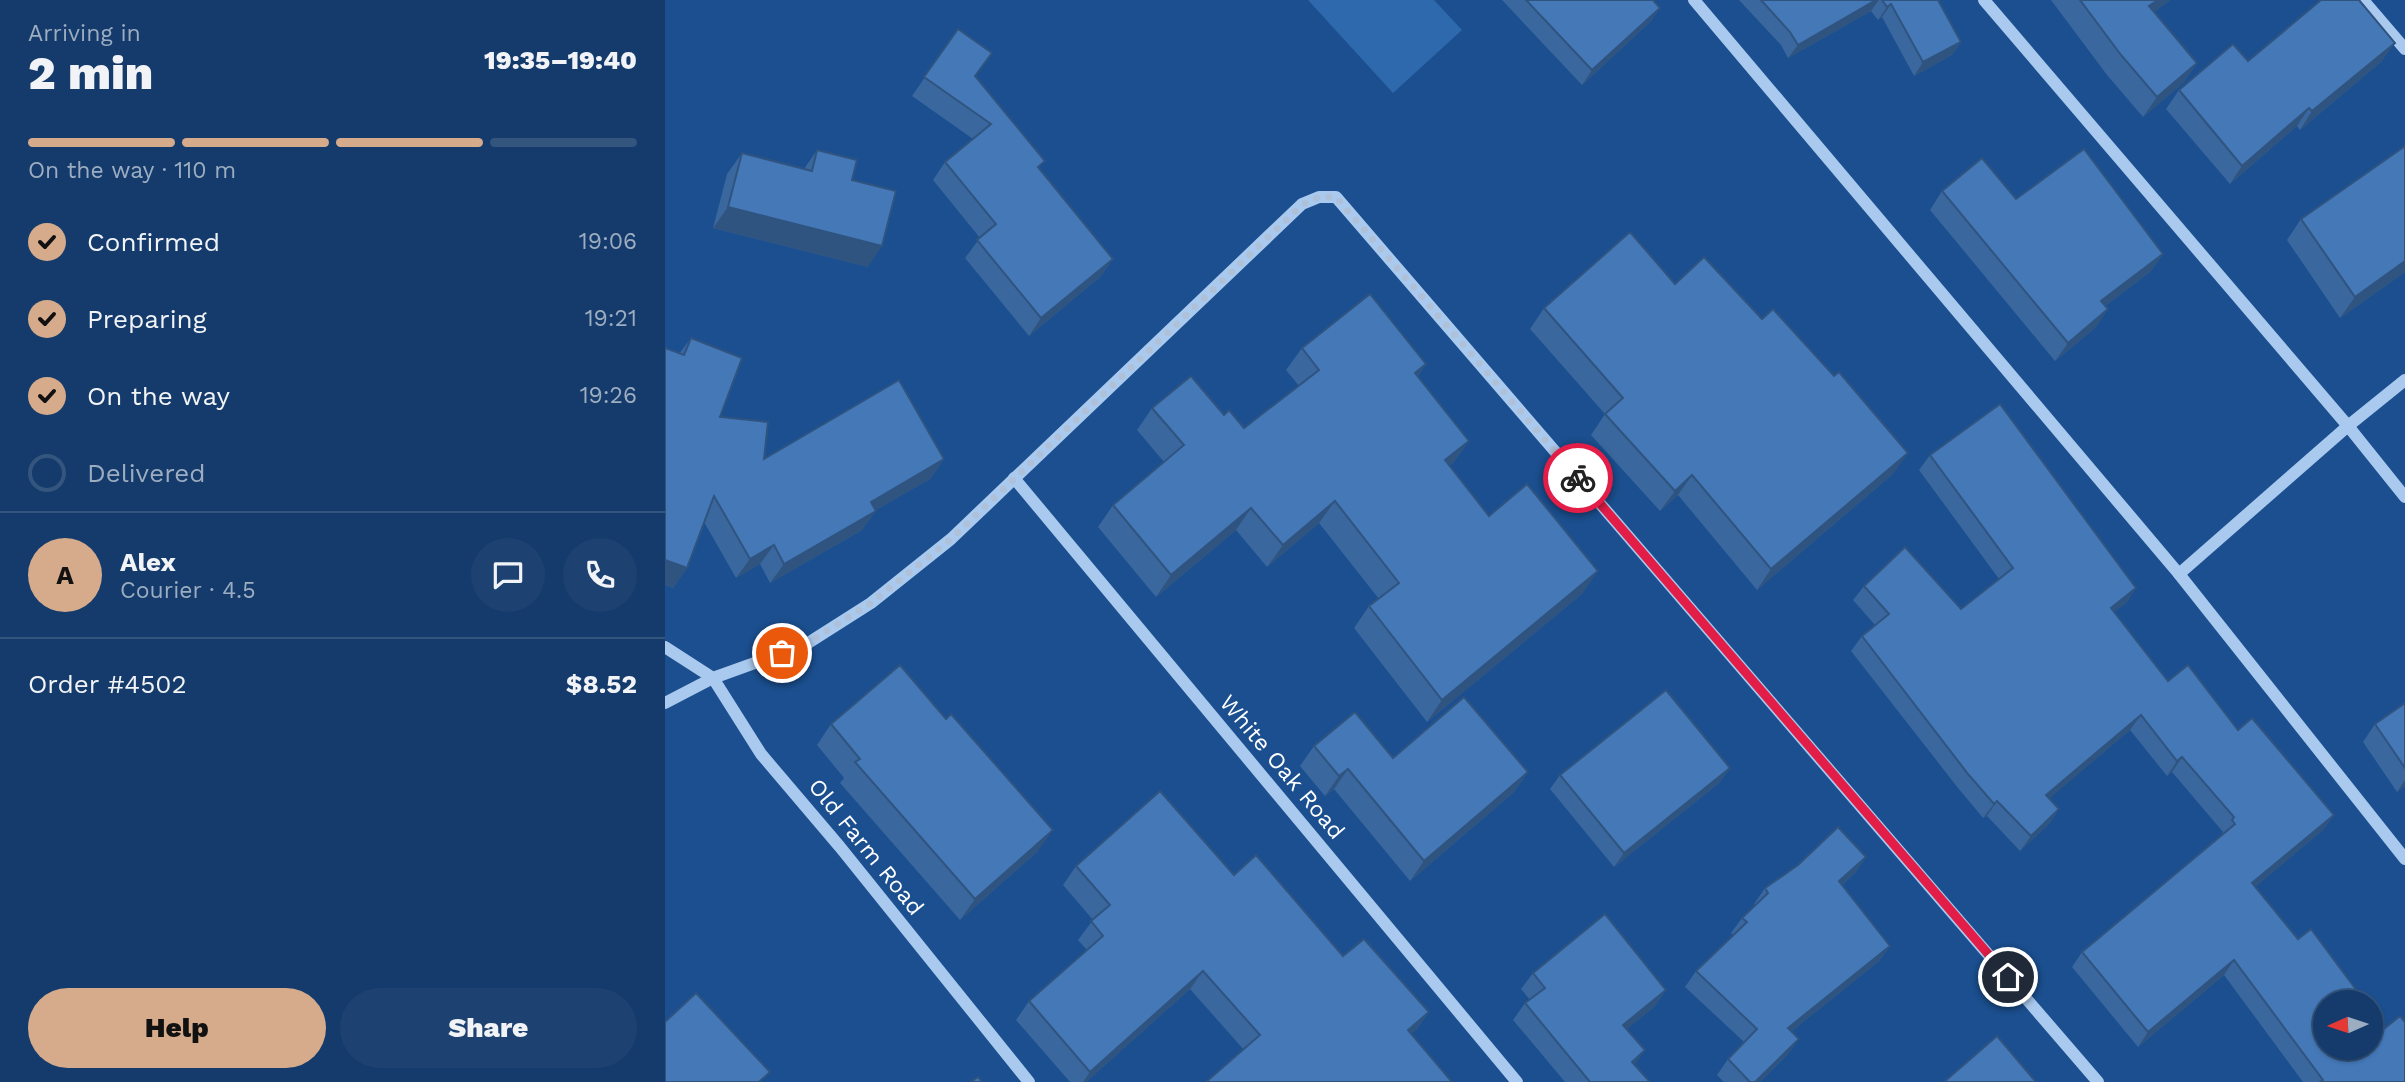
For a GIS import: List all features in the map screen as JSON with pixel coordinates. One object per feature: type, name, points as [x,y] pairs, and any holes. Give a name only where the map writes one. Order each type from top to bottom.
[{"type":"street","points":[[1693,0],[2179,574],[2405,859]]},
{"type":"street","points":[[1984,0],[2348,426],[2405,497]]},
{"type":"street","points":[[2363,0],[2405,49]]},
{"type":"street","points":[[665,703],[713,678],[804,645],[871,603],[951,539],[1303,204],[1319,197],[1336,197],[2098,1082]]},
{"type":"street","points":[[2179,574],[2348,426],[2405,380]]},
{"type":"street","name":"White Oak Road","points":[[1014,478],[1517,1082]]},
{"type":"street","name":"Old Farm Road","points":[[665,647],[713,678],[761,754],[841,847],[1029,1082]]},
{"type":"shaded area","points":[[1308,0],[1434,0],[1462,30],[1393,93]]},
{"type":"building","points":[[1526,0],[1653,0],[1660,8],[1592,70]]},
{"type":"building","points":[[1761,0],[1876,0],[1798,45]]},
{"type":"building","points":[[1882,0],[1938,0],[1961,42],[1923,62],[1891,4],[1887,7]]},
{"type":"building","points":[[2080,0],[2158,0],[2149,6],[2197,63],[2157,97]]},
{"type":"building","points":[[2321,0],[2359,0],[2395,43],[2312,111],[2309,108],[2242,166],[2179,90],[2233,44],[2248,61]]},
{"type":"building","points":[[958,29],[992,53],[975,76],[1045,161],[1038,167],[1113,259],[1041,318],[977,240],[996,224],[945,162],[991,124],[924,77]]},
{"type":"building","points":[[2405,146],[2405,261],[2355,297],[2301,219]]},
{"type":"building","points":[[2084,149],[2163,254],[2101,301],[2108,309],[2068,343],[1942,191],[1982,158],[2016,199]]},
{"type":"building","points":[[817,150],[857,160],[852,180],[896,191],[882,246],[728,207],[742,153],[812,171]]},
{"type":"building","points":[[1630,232],[1675,284],[1704,257],[1762,319],[1773,309],[1834,376],[1839,372],[1908,453],[1771,569],[1692,475],[1675,491],[1605,414],[1623,398],[1544,308]]},
{"type":"building","points":[[1370,294],[1426,364],[1415,373],[1469,441],[1445,460],[1489,516],[1527,484],[1598,571],[1442,700],[1369,606],[1399,583],[1335,501],[1283,545],[1251,508],[1171,575],[1113,505],[1184,445],[1152,408],[1191,376],[1224,415],[1229,410],[1244,428],[1319,370],[1302,348]]},
{"type":"building","points":[[691,338],[742,358],[720,417],[768,422],[764,459],[899,380],[944,459],[871,502],[876,511],[784,564],[774,545],[750,559],[714,496],[687,568],[665,560],[665,348],[684,355]]},
{"type":"building","points":[[2000,404],[2136,588],[2111,608],[2168,681],[2188,665],[2238,730],[2252,718],[2334,815],[2252,883],[2298,939],[2311,929],[2356,990],[2313,990],[2313,1060],[2383,1060],[2383,1025],[2385,1028],[2400,1016],[2405,1022],[2405,1082],[2320,1082],[2323,1080],[2234,960],[2148,1032],[2082,952],[2235,824],[2232,820],[2234,817],[2182,757],[2177,761],[2141,715],[2046,795],[2059,809],[2031,836],[1997,801],[1994,804],[1968,774],[1862,636],[1889,614],[1864,586],[1905,547],[1961,609],[2013,568],[1930,455]]},
{"type":"building","points":[[900,665],[946,719],[951,714],[1053,830],[975,899],[855,762],[860,759],[831,724]]},
{"type":"building","points":[[1666,690],[1730,768],[1624,853],[1560,775]]},
{"type":"building","points":[[1464,697],[1528,772],[1424,861],[1348,769],[1339,776],[1314,746],[1355,712],[1393,758]]},
{"type":"building","points":[[2405,703],[2405,768],[2375,724]]},
{"type":"building","points":[[1160,791],[1234,875],[1256,855],[1343,956],[1364,939],[1429,1012],[1408,1030],[1452,1082],[1206,1082],[1260,1035],[1203,971],[1090,1072],[1029,1001],[1103,936],[1091,921],[1110,905],[1076,866]]},
{"type":"building","points":[[1838,827],[1866,857],[1839,881],[1890,946],[1788,1028],[1799,1039],[1755,1082],[1750,1082],[1728,1059],[1757,1029],[1696,971],[1747,922],[1742,918],[1768,893],[1765,888],[1798,865]]},
{"type":"building","points":[[1605,914],[1666,990],[1623,1025],[1645,1050],[1632,1062],[1650,1082],[1590,1082],[1525,1003],[1545,988],[1533,973]]},
{"type":"building","points":[[696,993],[770,1072],[759,1082],[665,1082],[665,1022]]},
{"type":"building","points":[[1997,1036],[2036,1082],[1944,1082]]},
{"type":"way so far","points":[[782,653],[804,645],[871,603],[951,539],[1303,204],[1319,197],[1336,197],[1578,478]]},
{"type":"route","points":[[1578,478],[2008,977]]}]
